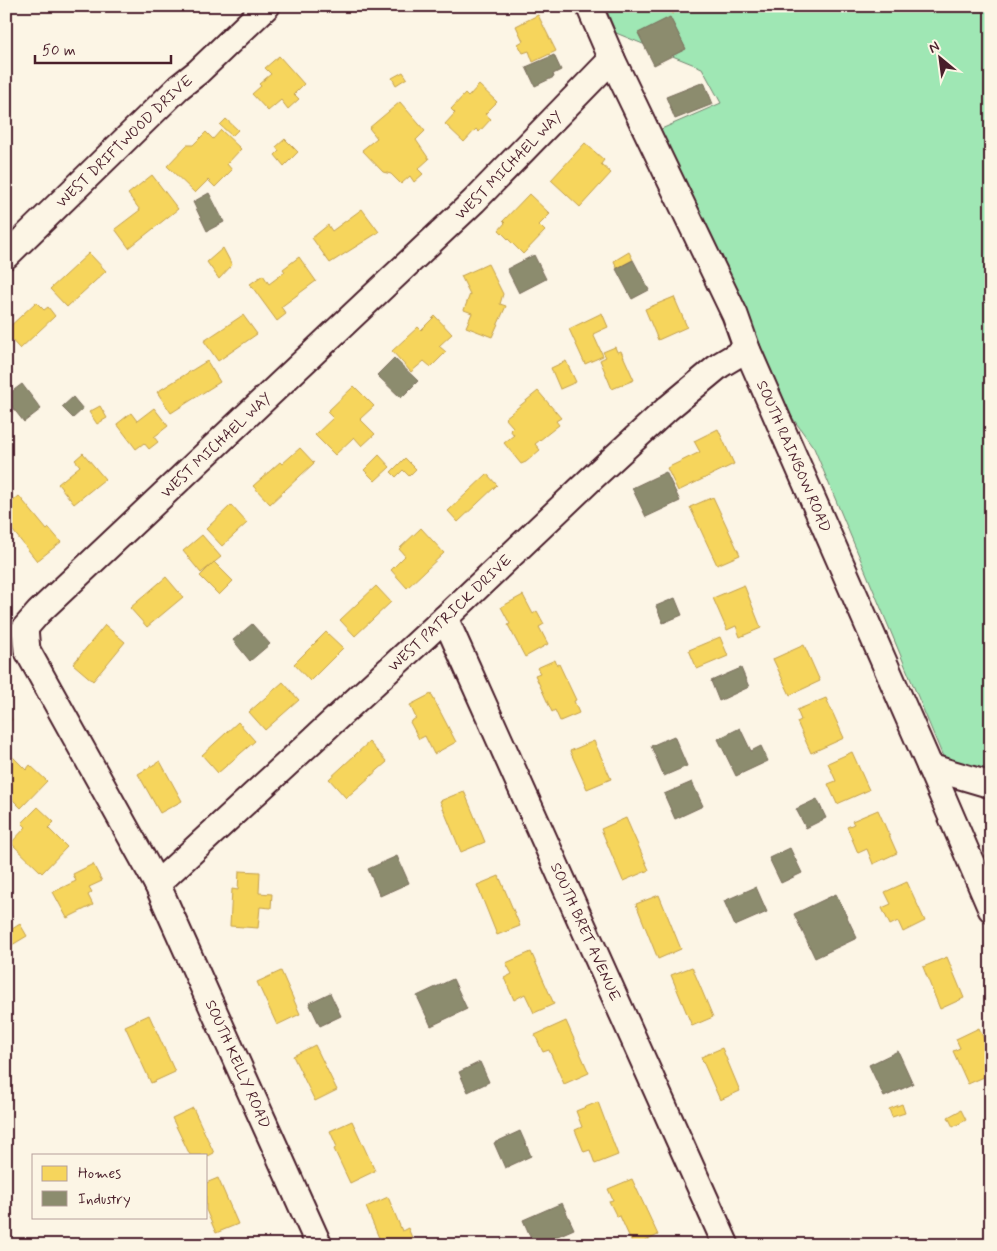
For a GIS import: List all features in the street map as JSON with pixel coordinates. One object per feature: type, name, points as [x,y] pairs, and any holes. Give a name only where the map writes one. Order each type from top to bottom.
[{"type":"street","name":"WEST DRIFTWOOD DRIVE","points":[[6,256],[180,87],[267,6]]},
{"type":"street","name":"SOUTH RAINBOW ROAD","points":[[590,6],[612,58],[734,315],[747,349],[991,909]]},
{"type":"street","name":"WEST MICHAEL WAY","points":[[157,884],[27,650],[25,628],[39,612],[474,201],[612,58]]},
{"type":"street","name":"WEST PATRICK DRIVE","points":[[157,884],[667,410],[720,365],[747,349]]},
{"type":"street","name":"SOUTH BRET AVENUE","points":[[445,618],[726,1245]]},
{"type":"street","points":[[930,767],[991,785]]},
{"type":"street","name":"SOUTH KELLY ROAD","points":[[157,884],[319,1245]]},
{"type":"green space","points":[[605,6],[991,6],[991,797],[954,783],[814,448],[779,399],[659,130],[721,103],[702,68],[616,33]]},
{"type":"building: Homes","points":[[659,6],[677,6],[673,14]]},
{"type":"building: Homes","points":[[538,15],[556,51],[533,62],[529,51],[523,53],[518,44],[523,41],[516,26]]},
{"type":"building: Homes","points":[[279,56],[304,84],[294,94],[299,99],[288,109],[281,100],[268,111],[252,94],[261,86],[259,84],[271,74],[265,68]]},
{"type":"building: Homes","points":[[403,72],[407,78],[396,85],[392,78]]},
{"type":"building: Homes","points":[[479,85],[497,102],[485,114],[491,119],[479,132],[476,129],[464,142],[445,124],[455,113],[451,109],[465,94],[468,97]]},
{"type":"building: Homes","points":[[400,102],[425,131],[416,140],[429,159],[418,169],[423,174],[414,182],[410,176],[401,184],[391,174],[383,172],[362,150],[377,138],[369,128]]},
{"type":"building: Homes","points":[[226,119],[238,130],[232,136],[220,125]]},
{"type":"building: Homes","points":[[221,130],[241,149],[227,164],[232,170],[215,187],[208,180],[195,193],[167,166],[187,145],[193,145],[206,132],[213,139]]},
{"type":"building: Homes","points":[[285,139],[298,152],[284,166],[275,155],[279,151],[276,147]]},
{"type":"building: Homes","points":[[585,143],[604,160],[601,164],[611,173],[580,207],[551,180]]},
{"type":"building: Homes","points":[[152,175],[178,209],[129,248],[115,229],[140,210],[128,194]]},
{"type":"building: Homes","points":[[529,194],[550,214],[539,225],[545,231],[523,254],[499,230],[505,223],[503,221]]},
{"type":"building: Homes","points":[[362,209],[379,232],[330,263],[312,238],[328,225],[332,231]]},
{"type":"building: Homes","points":[[223,248],[232,265],[219,279],[207,262]]},
{"type":"building: Homes","points":[[629,252],[633,260],[617,268],[614,261]]},
{"type":"building: Homes","points":[[89,253],[106,271],[67,307],[50,289]]},
{"type":"building: Homes","points":[[299,257],[316,281],[281,307],[286,314],[277,321],[250,284],[263,275],[269,284],[285,272],[283,269]]},
{"type":"building: Homes","points":[[488,264],[503,294],[500,304],[506,306],[492,337],[466,327],[472,313],[464,310],[470,294],[461,276]]},
{"type":"building: Homes","points":[[674,297],[687,327],[658,340],[645,309]]},
{"type":"building: Homes","points":[[36,302],[44,310],[48,307],[55,316],[20,349],[6,334],[6,330]]},
{"type":"building: Homes","points":[[602,313],[608,327],[593,334],[603,356],[585,364],[569,329]]},
{"type":"building: Homes","points":[[243,315],[257,334],[218,361],[204,341]]},
{"type":"building: Homes","points":[[435,316],[452,334],[439,346],[446,352],[431,367],[424,361],[411,372],[392,351],[418,327],[421,330]]},
{"type":"building: Homes","points":[[615,347],[617,352],[621,351],[634,380],[612,389],[600,360],[606,357],[603,352]]},
{"type":"building: Homes","points":[[207,361],[220,382],[171,413],[157,392]]},
{"type":"building: Homes","points":[[566,361],[576,382],[560,389],[551,368]]},
{"type":"building: Homes","points":[[354,386],[374,406],[360,419],[375,434],[362,446],[354,437],[335,455],[315,435],[333,418],[327,412]]},
{"type":"building: Homes","points":[[538,391],[561,418],[556,421],[559,425],[535,444],[540,450],[521,464],[504,443],[514,435],[510,430],[513,427],[505,418]]},
{"type":"building: Homes","points":[[100,406],[107,418],[97,424],[89,412]]},
{"type":"building: Homes","points":[[154,408],[168,426],[154,437],[158,442],[149,449],[144,443],[136,449],[117,424],[131,413],[137,421]]},
{"type":"building: Homes","points":[[718,429],[734,464],[678,491],[667,468],[700,452],[694,441]]},
{"type":"building: Homes","points":[[300,448],[314,463],[270,504],[253,486],[280,462],[282,464]]},
{"type":"building: Homes","points":[[83,453],[105,479],[74,504],[58,484],[80,466],[75,460]]},
{"type":"building: Homes","points":[[379,455],[390,467],[375,481],[364,470]]},
{"type":"building: Homes","points":[[405,458],[416,469],[409,476],[403,470],[396,477],[391,472]]},
{"type":"building: Homes","points":[[487,474],[497,485],[458,522],[448,511]]},
{"type":"building: Homes","points":[[19,496],[47,530],[49,528],[61,542],[37,561],[9,526],[6,528],[6,507]]},
{"type":"building: Homes","points":[[713,497],[740,555],[717,565],[690,507]]},
{"type":"building: Homes","points":[[231,505],[247,523],[222,546],[206,529]]},
{"type":"building: Homes","points":[[421,528],[444,553],[407,588],[391,570],[405,556],[399,549]]},
{"type":"building: Homes","points":[[202,535],[221,557],[201,573],[183,551]]},
{"type":"building: Homes","points":[[214,562],[233,581],[219,595],[200,576]]},
{"type":"building: Homes","points":[[166,577],[183,597],[147,627],[130,608]]},
{"type":"building: Homes","points":[[744,585],[761,628],[740,637],[736,626],[727,630],[713,598]]},
{"type":"building: Homes","points":[[376,586],[391,602],[355,636],[340,620]]},
{"type":"building: Homes","points":[[523,595],[533,614],[537,611],[544,624],[539,627],[548,644],[525,657],[501,607]]},
{"type":"building: Homes","points":[[105,625],[125,642],[93,681],[73,664]]},
{"type":"building: Homes","points":[[326,632],[343,648],[310,681],[294,664]]},
{"type":"building: Homes","points":[[720,637],[728,656],[697,669],[689,650]]},
{"type":"building: Homes","points":[[804,645],[820,681],[790,695],[773,659]]},
{"type":"building: Homes","points":[[555,660],[557,665],[559,664],[576,700],[574,701],[579,713],[560,721],[555,710],[552,712],[535,675],[540,673],[537,668]]},
{"type":"building: Homes","points":[[283,682],[299,700],[265,730],[249,712]]},
{"type":"building: Homes","points":[[431,694],[456,742],[434,754],[425,736],[419,739],[410,722],[416,718],[410,705]]},
{"type":"building: Homes","points":[[826,698],[844,738],[811,753],[797,722],[801,720],[797,710]]},
{"type":"building: Homes","points":[[6,707],[12,720],[6,722]]},
{"type":"building: Homes","points":[[238,722],[255,741],[218,773],[202,755]]},
{"type":"building: Homes","points":[[594,741],[611,779],[587,789],[570,751]]},
{"type":"building: Homes","points":[[369,742],[387,762],[346,798],[329,779]]},
{"type":"building: Homes","points":[[852,752],[869,790],[837,804],[828,784],[836,781],[828,763]]},
{"type":"building: Homes","points":[[9,753],[26,770],[30,765],[47,781],[21,808],[9,796],[6,800],[6,756]]},
{"type":"building: Homes","points":[[160,761],[182,801],[160,813],[138,774]]},
{"type":"building: Homes","points":[[464,791],[485,842],[461,852],[440,801]]},
{"type":"building: Homes","points":[[38,807],[54,822],[48,828],[67,847],[42,873],[11,843],[26,827],[22,823]]},
{"type":"building: Homes","points":[[878,810],[897,853],[873,864],[867,849],[858,853],[847,827],[854,824],[852,821]]},
{"type":"building: Homes","points":[[626,818],[649,870],[623,881],[601,829]]},
{"type":"building: Homes","points":[[93,864],[102,881],[89,887],[92,892],[88,895],[93,905],[67,918],[53,892],[76,881],[73,874]]},
{"type":"building: Homes","points":[[239,871],[260,872],[259,893],[272,894],[271,908],[260,907],[258,928],[230,926],[232,889],[238,890]]},
{"type":"building: Homes","points":[[499,876],[520,926],[497,935],[477,885]]},
{"type":"building: Homes","points":[[907,882],[925,921],[903,932],[898,921],[890,925],[882,908],[891,904],[885,892]]},
{"type":"building: Homes","points":[[659,895],[681,949],[658,959],[636,904]]},
{"type":"building: Homes","points":[[20,924],[27,936],[12,945],[8,937],[11,935],[9,931]]},
{"type":"building: Homes","points":[[531,952],[554,1004],[534,1013],[525,994],[514,1000],[504,978],[512,974],[506,963]]},
{"type":"building: Homes","points":[[947,957],[964,998],[940,1009],[923,967]]},
{"type":"building: Homes","points":[[692,967],[713,1017],[692,1026],[671,975]]},
{"type":"building: Homes","points":[[281,971],[300,1014],[277,1025],[257,982]]},
{"type":"building: Homes","points":[[149,1015],[175,1072],[151,1083],[125,1026]]},
{"type":"building: Homes","points":[[566,1021],[589,1073],[564,1084],[549,1050],[543,1052],[535,1035]]},
{"type":"building: Homes","points":[[979,1028],[991,1055],[991,1074],[968,1084],[953,1051],[960,1048],[956,1039]]},
{"type":"building: Homes","points":[[315,1045],[337,1090],[315,1101],[293,1056]]},
{"type":"building: Homes","points":[[722,1048],[740,1091],[720,1100],[701,1057]]},
{"type":"building: Homes","points":[[598,1102],[618,1155],[595,1164],[590,1150],[584,1152],[575,1130],[582,1127],[576,1111]]},
{"type":"building: Homes","points":[[902,1104],[905,1113],[892,1117],[889,1109]]},
{"type":"building: Homes","points":[[193,1108],[214,1153],[208,1156],[208,1154],[190,1154],[172,1118]]},
{"type":"building: Homes","points":[[961,1110],[966,1120],[953,1127],[948,1117]]},
{"type":"building: Homes","points":[[352,1121],[375,1171],[350,1183],[334,1149],[337,1147],[330,1131]]},
{"type":"building: Homes","points":[[218,1178],[238,1224],[216,1233],[208,1215],[208,1182]]},
{"type":"building: Homes","points":[[632,1179],[658,1235],[637,1245],[633,1245],[620,1216],[617,1217],[609,1201],[613,1200],[608,1189]]},
{"type":"building: Homes","points":[[388,1197],[402,1231],[408,1228],[415,1245],[382,1245],[366,1207]]},
{"type":"building: Industry","points":[[670,17],[686,49],[654,65],[638,33]]},
{"type":"building: Industry","points":[[554,55],[561,70],[553,74],[554,77],[535,86],[526,67]]},
{"type":"building: Industry","points":[[704,82],[713,104],[675,119],[666,97]]},
{"type":"building: Industry","points":[[209,193],[224,222],[207,231],[193,202]]},
{"type":"building: Industry","points":[[534,255],[546,279],[519,293],[507,269]]},
{"type":"building: Industry","points":[[633,260],[649,290],[632,299],[616,269]]},
{"type":"building: Industry","points":[[394,358],[418,381],[401,398],[377,375]]},
{"type":"building: Industry","points":[[22,384],[41,409],[24,422],[6,399],[6,396]]},
{"type":"building: Industry","points":[[73,397],[83,409],[73,418],[62,407]]},
{"type":"building: Industry","points":[[666,472],[680,501],[646,517],[632,488]]},
{"type":"building: Industry","points":[[675,598],[682,615],[663,623],[656,606]]},
{"type":"building: Industry","points":[[252,624],[270,644],[250,661],[233,640]]},
{"type":"building: Industry","points":[[741,668],[749,687],[719,701],[711,681]]},
{"type":"building: Industry","points":[[740,728],[751,751],[761,746],[768,761],[736,776],[718,739]]},
{"type":"building: Industry","points":[[674,736],[687,766],[664,776],[651,746]]},
{"type":"building: Industry","points":[[692,782],[703,806],[675,819],[664,794]]},
{"type":"building: Industry","points":[[817,799],[826,818],[806,828],[796,809]]},
{"type":"building: Industry","points":[[790,848],[802,873],[781,883],[769,858]]},
{"type":"building: Industry","points":[[397,856],[409,883],[380,896],[368,869]]},
{"type":"building: Industry","points":[[756,887],[767,912],[735,926],[724,901]]},
{"type":"building: Industry","points":[[836,894],[857,938],[815,958],[794,914]]},
{"type":"building: Industry","points":[[453,979],[467,1009],[431,1026],[417,996]]},
{"type":"building: Industry","points":[[330,993],[341,1016],[320,1026],[309,1003]]},
{"type":"building: Industry","points":[[898,1051],[913,1084],[884,1097],[869,1065]]},
{"type":"building: Industry","points":[[480,1062],[489,1082],[468,1092],[459,1072]]},
{"type":"building: Industry","points":[[520,1131],[531,1156],[505,1168],[494,1143]]},
{"type":"building: Industry","points":[[562,1203],[574,1229],[534,1245],[523,1220]]}]
